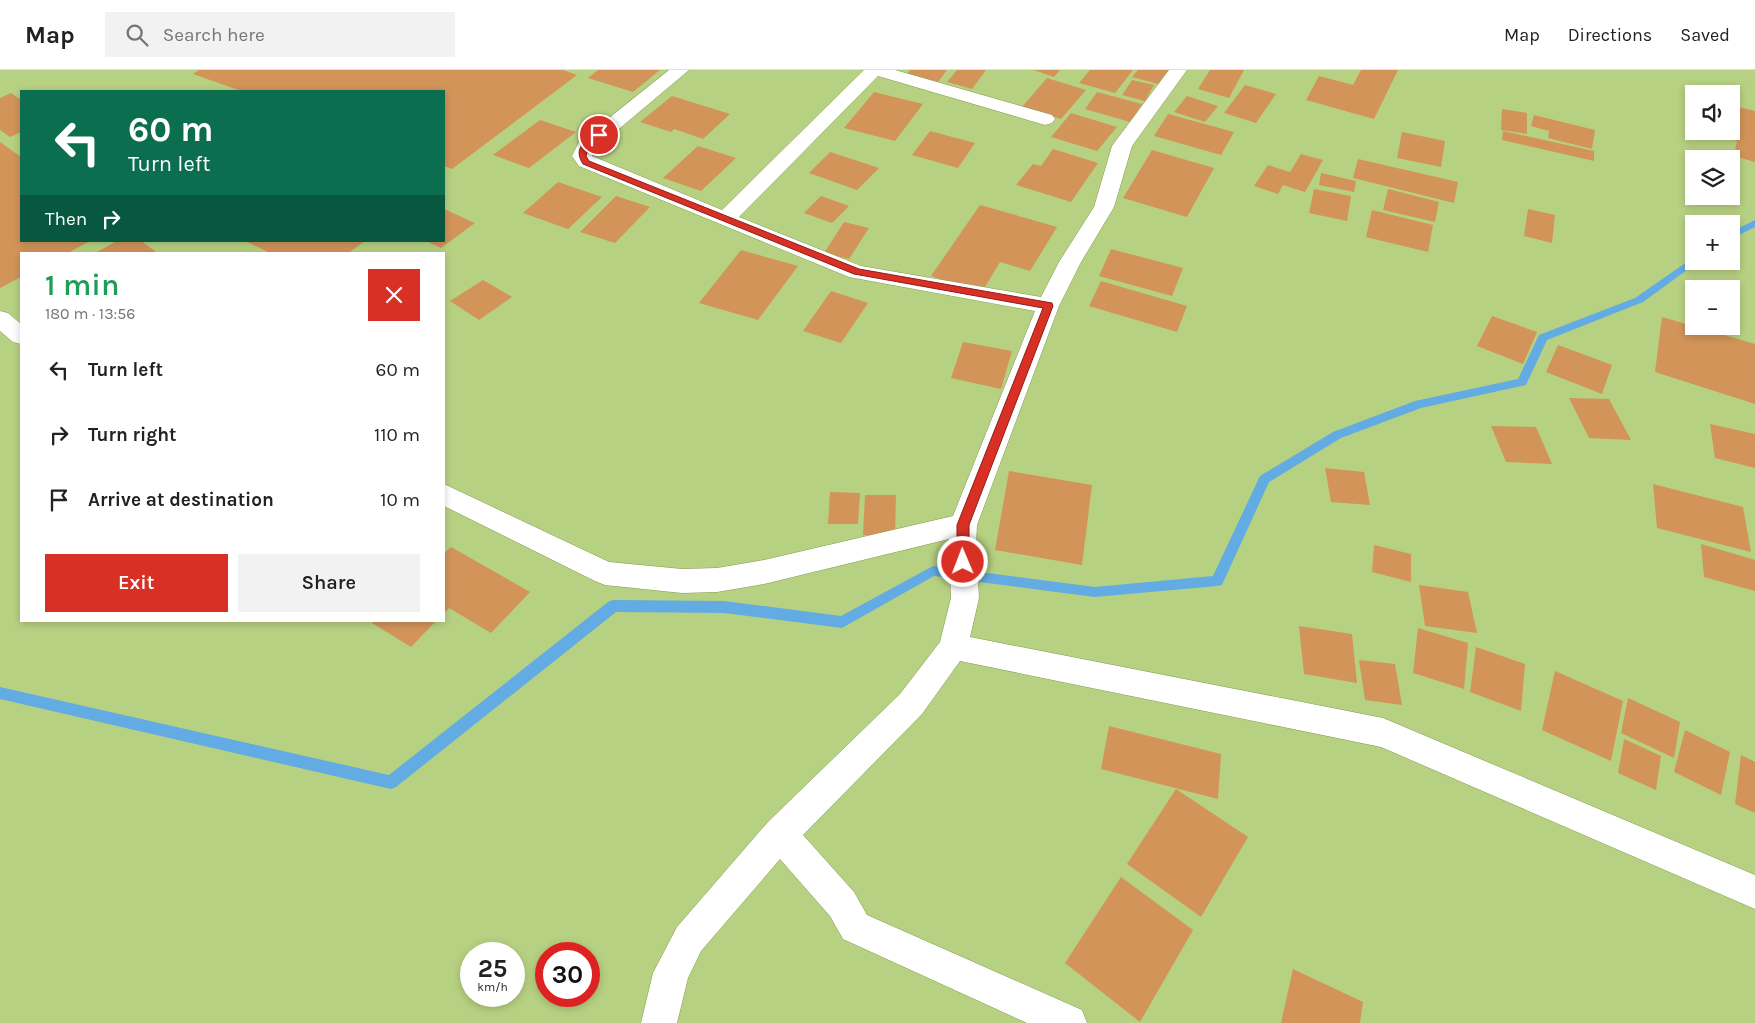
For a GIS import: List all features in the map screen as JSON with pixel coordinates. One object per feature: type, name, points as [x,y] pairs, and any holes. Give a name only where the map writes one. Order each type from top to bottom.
[{"type":"street","points":[[680,70],[586,146],[582,156],[586,162],[857,272],[1048,306]]},
{"type":"street","points":[[725,219],[875,70],[1045,119]]},
{"type":"street","points":[[659,1023],[671,973],[689,939],[780,834],[911,704],[953,647],[965,598],[962,535],[1048,306],[1070,262],[1104,207],[1122,146],[1178,70]]},
{"type":"street","points":[[0,319],[20,335]]},
{"type":"street","points":[[445,494],[605,573],[682,581],[717,580],[962,535]]},
{"type":"street","points":[[953,647],[1383,733],[1755,892]]},
{"type":"street","points":[[780,834],[842,904],[855,927],[1069,1023]]},
{"type":"building","points":[[199,70],[563,70],[577,75],[452,169],[445,166],[445,90],[238,90],[193,74]]},
{"type":"building","points":[[598,70],[660,70],[633,92],[588,78]]},
{"type":"building","points":[[910,70],[947,70],[938,82],[907,74]]},
{"type":"building","points":[[957,70],[986,70],[972,89],[947,82]]},
{"type":"building","points":[[1034,70],[1060,70],[1054,77]]},
{"type":"building","points":[[1090,70],[1133,70],[1115,93],[1079,83]]},
{"type":"building","points":[[1138,70],[1169,70],[1162,85],[1132,77]]},
{"type":"building","points":[[1210,70],[1244,70],[1229,98],[1198,89]]},
{"type":"building","points":[[1361,70],[1398,70],[1374,119],[1306,100],[1319,76],[1353,85]]},
{"type":"building","points":[[1047,78],[1086,90],[1061,119],[1022,107]]},
{"type":"building","points":[[1132,80],[1154,85],[1145,101],[1122,95]]},
{"type":"building","points":[[1245,85],[1276,94],[1256,123],[1224,113]]},
{"type":"building","points":[[874,92],[923,104],[895,141],[844,128]]},
{"type":"building","points":[[1097,92],[1142,104],[1130,122],[1085,109]]},
{"type":"building","points":[[11,93],[20,99],[20,132],[10,137],[0,130],[0,98]]},
{"type":"building","points":[[672,96],[730,114],[703,139],[674,129],[671,132],[640,122]]},
{"type":"building","points":[[1187,96],[1218,106],[1205,122],[1174,112]]},
{"type":"building","points":[[1740,107],[1755,111],[1755,162],[1740,158],[1740,150],[1735,150],[1737,141],[1734,140],[1740,140]]},
{"type":"building","points":[[1502,109],[1527,113],[1527,134],[1501,130]]},
{"type":"building","points":[[1071,113],[1117,127],[1097,151],[1051,137]]},
{"type":"building","points":[[1168,114],[1234,132],[1221,155],[1154,136]]},
{"type":"building","points":[[1534,115],[1595,130],[1592,149],[1548,138],[1549,131],[1531,126]]},
{"type":"building","points":[[540,120],[576,132],[529,168],[493,155]]},
{"type":"building","points":[[930,131],[975,143],[958,168],[912,155]]},
{"type":"building","points":[[1503,131],[1594,151],[1594,161],[1502,140]]},
{"type":"building","points":[[1402,132],[1445,141],[1441,167],[1397,158]]},
{"type":"building","points":[[0,142],[20,156],[20,242],[88,242],[70,252],[20,252],[20,278],[0,288]]},
{"type":"building","points":[[698,146],[736,158],[701,191],[663,178]]},
{"type":"building","points":[[1053,149],[1098,163],[1071,202],[1016,185],[1033,164],[1041,166]]},
{"type":"building","points":[[1152,150],[1214,168],[1187,217],[1123,198]]},
{"type":"building","points":[[830,152],[879,168],[857,190],[809,173]]},
{"type":"building","points":[[1301,154],[1323,160],[1305,192],[1283,185],[1278,194],[1254,186],[1268,165],[1290,172]]},
{"type":"building","points":[[1358,159],[1458,182],[1454,203],[1353,178]]},
{"type":"building","points":[[1321,173],[1356,181],[1354,192],[1319,185]]},
{"type":"building","points":[[558,182],[602,197],[568,229],[523,213]]},
{"type":"building","points":[[1314,189],[1351,196],[1347,221],[1309,213]]},
{"type":"building","points":[[1388,189],[1439,202],[1435,222],[1383,210]]},
{"type":"building","points":[[616,196],[650,207],[615,243],[580,232]]},
{"type":"building","points":[[821,196],[849,206],[832,223],[804,213]]},
{"type":"building","points":[[980,205],[1057,227],[1030,271],[1000,262],[982,292],[931,276]]},
{"type":"building","points":[[445,209],[475,223],[441,248],[428,242],[445,242]]},
{"type":"building","points":[[1528,209],[1555,215],[1552,243],[1524,236]]},
{"type":"building","points":[[1372,210],[1433,225],[1428,252],[1366,237]]},
{"type":"building","points":[[844,222],[869,228],[849,259],[824,253]]},
{"type":"building","points":[[115,242],[142,242],[156,252],[97,252]]},
{"type":"building","points":[[247,242],[364,242],[350,252],[268,252]]},
{"type":"building","points":[[1111,249],[1183,268],[1172,296],[1099,276]]},
{"type":"building","points":[[741,250],[798,266],[758,320],[699,303]]},
{"type":"building","points":[[483,280],[512,297],[479,320],[450,301]]},
{"type":"building","points":[[1101,281],[1187,306],[1177,332],[1089,306]]},
{"type":"building","points":[[831,291],[868,303],[841,343],[803,331]]},
{"type":"building","points":[[1492,316],[1537,332],[1523,364],[1477,346]]},
{"type":"building","points":[[1662,317],[1685,324],[1685,335],[1724,335],[1755,344],[1755,404],[1655,372]]},
{"type":"building","points":[[963,342],[1012,351],[1001,389],[951,378]]},
{"type":"building","points":[[1558,345],[1612,365],[1602,394],[1546,372]]},
{"type":"building","points":[[1569,398],[1609,399],[1631,440],[1589,438]]},
{"type":"building","points":[[1710,424],[1755,434],[1755,468],[1715,458]]},
{"type":"building","points":[[1491,426],[1536,427],[1552,464],[1506,462]]},
{"type":"building","points":[[1325,468],[1364,472],[1370,505],[1331,502]]},
{"type":"building","points":[[1009,471],[1092,485],[1082,565],[995,550]]},
{"type":"building","points":[[1653,484],[1743,507],[1751,552],[1657,528]]},
{"type":"building","points":[[830,492],[860,493],[858,524],[828,524]]},
{"type":"building","points":[[865,495],[896,495],[895,536],[863,535]]},
{"type":"building","points":[[1701,544],[1755,560],[1755,591],[1704,577]]},
{"type":"building","points":[[1374,545],[1411,554],[1411,582],[1372,572]]},
{"type":"building","points":[[451,547],[530,592],[491,633],[449,608],[445,612],[445,552]]},
{"type":"building","points":[[1419,585],[1468,592],[1477,633],[1425,626]]},
{"type":"building","points":[[372,622],[435,622],[411,647]]},
{"type":"building","points":[[1299,626],[1352,634],[1357,683],[1304,674]]},
{"type":"building","points":[[1418,628],[1468,643],[1464,689],[1413,673]]},
{"type":"building","points":[[1476,647],[1525,664],[1521,711],[1470,692]]},
{"type":"building","points":[[1359,660],[1395,664],[1402,705],[1365,700]]},
{"type":"building","points":[[1555,671],[1623,701],[1611,761],[1542,730]]},
{"type":"building","points":[[1628,698],[1680,722],[1674,758],[1621,733]]},
{"type":"building","points":[[1109,726],[1221,754],[1218,799],[1101,769]]},
{"type":"building","points":[[1685,730],[1730,752],[1721,795],[1674,772]]},
{"type":"building","points":[[1624,739],[1661,756],[1656,790],[1618,773]]},
{"type":"building","points":[[1741,755],[1755,762],[1755,813],[1735,804]]},
{"type":"building","points":[[1176,789],[1248,837],[1201,917],[1127,864]]},
{"type":"building","points":[[1121,877],[1193,930],[1140,1022],[1065,963]]},
{"type":"building","points":[[1293,969],[1363,1002],[1360,1023],[1281,1023]]},
{"type":"waterway","points":[[1740,231],[1755,223]]},
{"type":"waterway","points":[[0,693],[391,782],[613,606],[724,607],[842,622],[933,571],[1095,592],[1217,581],[1264,479],[1337,435],[1419,404],[1522,382],[1543,338],[1639,300],[1685,267]]},
{"type":"route","points":[[599,135],[582,152],[586,162],[857,272],[1048,306],[963,525],[963,562]]}]
